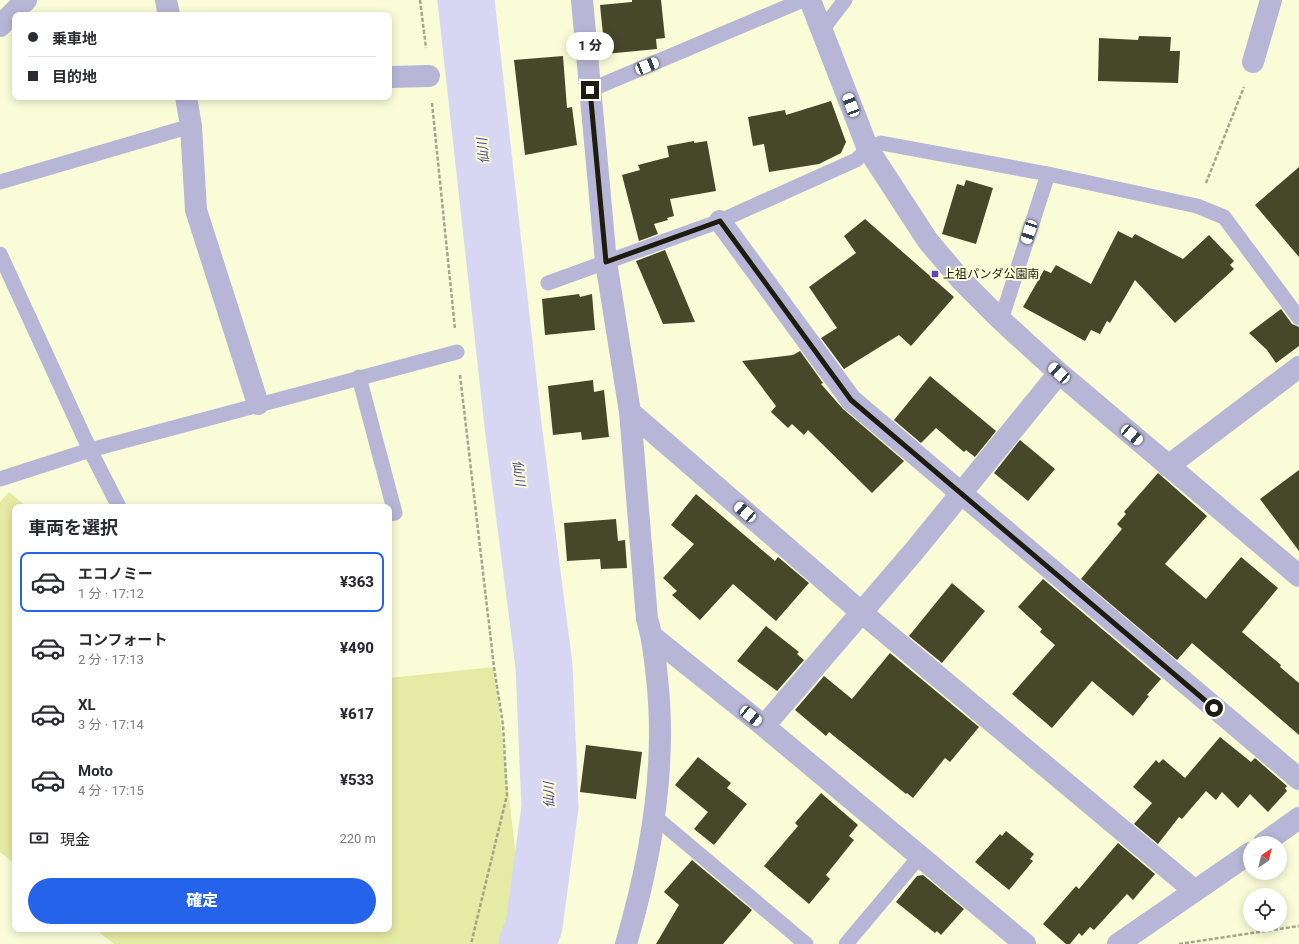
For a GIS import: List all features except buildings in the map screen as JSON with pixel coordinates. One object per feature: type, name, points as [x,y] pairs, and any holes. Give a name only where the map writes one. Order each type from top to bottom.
[{"type":"street","points":[[14,12],[26,0]]},
{"type":"street","points":[[166,0],[168,12]]},
{"type":"street","points":[[582,0],[606,262],[630,412],[647,619],[653,637],[659,697],[660,744],[654,816],[642,892],[626,944]]},
{"type":"street","points":[[810,0],[868,149],[928,241],[961,280],[1001,320],[1059,373],[1299,576]]},
{"type":"street","points":[[1253,62],[1270,0]]},
{"type":"street","points":[[0,26],[12,14]]},
{"type":"street","points":[[392,77],[429,76]]},
{"type":"street","points":[[187,100],[191,126],[196,210],[258,404]]},
{"type":"street","points":[[720,221],[851,400],[960,494],[1299,779]]},
{"type":"street","points":[[1168,466],[1299,367]]},
{"type":"street","points":[[764,726],[960,494],[1059,373]]},
{"type":"street","points":[[630,412],[861,612],[1195,891]]},
{"type":"street","points":[[653,637],[764,726],[1025,944]]},
{"type":"street","points":[[1274,836],[1299,818]]},
{"type":"street","points":[[1118,944],[1243,858]]},
{"type":"lane","points":[[590,90],[803,0]]},
{"type":"lane","points":[[822,30],[845,0]]},
{"type":"lane","points":[[0,182],[191,126]]},
{"type":"lane","points":[[548,283],[720,221],[856,160],[868,149],[881,143],[1048,174],[1197,206],[1224,217],[1299,318]]},
{"type":"lane","points":[[1001,320],[1048,174]]},
{"type":"lane","points":[[0,254],[90,450],[117,504]]},
{"type":"lane","points":[[0,479],[90,450],[457,352]]},
{"type":"lane","points":[[359,377],[395,513],[392,514]]},
{"type":"lane","points":[[654,816],[806,944]]},
{"type":"lane","points":[[846,944],[920,856]]},
{"type":"path","points":[[420,0],[457,352],[494,667],[503,725],[507,795],[472,944]]},
{"type":"path","points":[[1197,206],[1253,62]]},
{"type":"path","points":[[1179,944],[1299,926]]},
{"type":"green space","points":[[9,492],[23,504],[12,504],[12,862],[0,852],[0,502]]},
{"type":"green space","points":[[494,667],[526,944],[114,944],[99,932],[392,932],[392,678]]},
{"type":"waterway","name":"仙川","points":[[466,0],[513,425],[544,666],[550,807],[534,926],[527,944]]},
{"type":"place","name":"上祖パンダ公園南","points":[[935,274]]},
{"type":"route","points":[[590,90],[606,262],[720,221],[851,400],[1214,708]]}]
